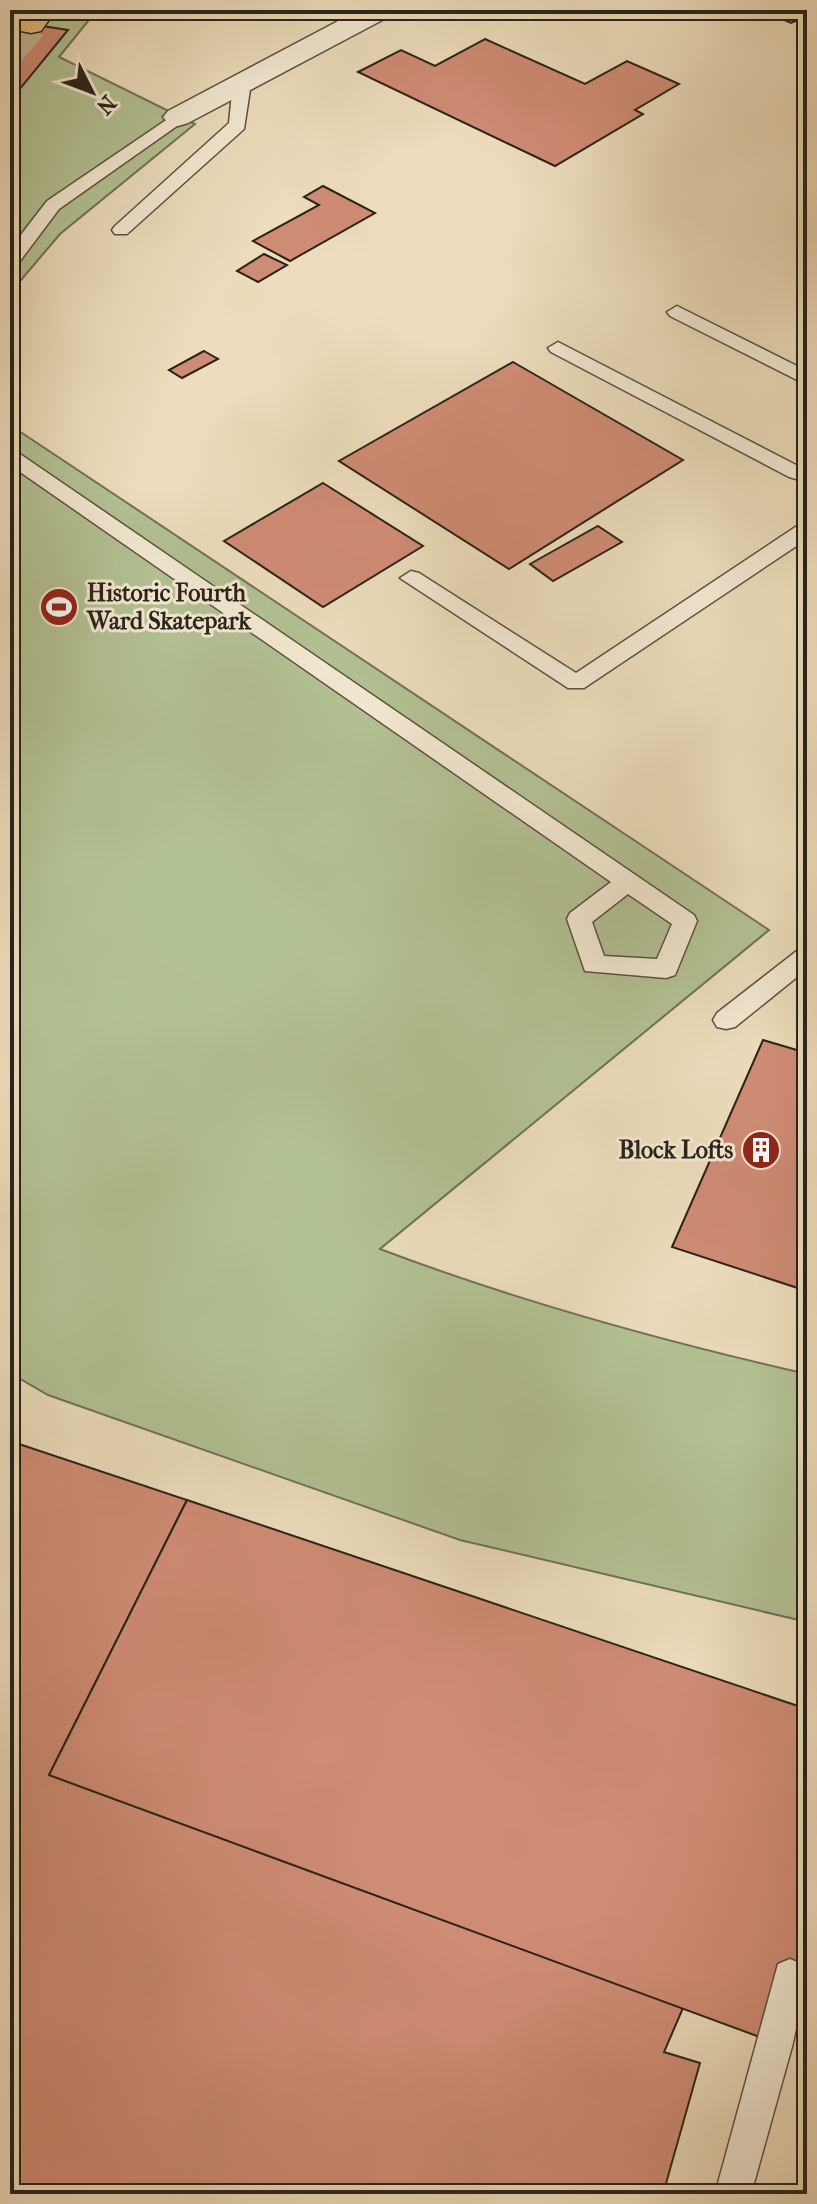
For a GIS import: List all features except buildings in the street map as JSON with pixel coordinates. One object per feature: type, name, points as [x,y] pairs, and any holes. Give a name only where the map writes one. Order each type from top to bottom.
[{"type":"street","points":[[178,117],[380,10]]},
{"type":"lane","points":[[121,230],[238,125],[242,83]]},
{"type":"lane","points":[[10,261],[53,205],[178,117]]},
{"type":"lane","points":[[677,312],[807,379]]},
{"type":"lane","points":[[558,348],[803,473]]},
{"type":"lane","points":[[10,456],[628,882]]},
{"type":"lane","points":[[411,578],[576,683],[807,529]]},
{"type":"lane","points":[[726,1020],[807,956]]},
{"type":"lane","points":[[733,2194],[776,2043],[790,1976]]},
{"type":"green space","points":[[10,10],[97,10],[59,57],[195,124],[60,234],[10,293]]},
{"type":"green space","points":[[10,425],[769,930],[380,1249],[592,1319],[807,1374],[807,1622],[460,1540],[48,1395],[10,1373]]},
{"type":"tunnel","points":[[10,50],[31,25]]},
{"type":"place","name":"Historic Fourth Ward Skatepark","points":[[59,607]]},
{"type":"place","name":"Block Lofts","points":[[761,1150]]}]
